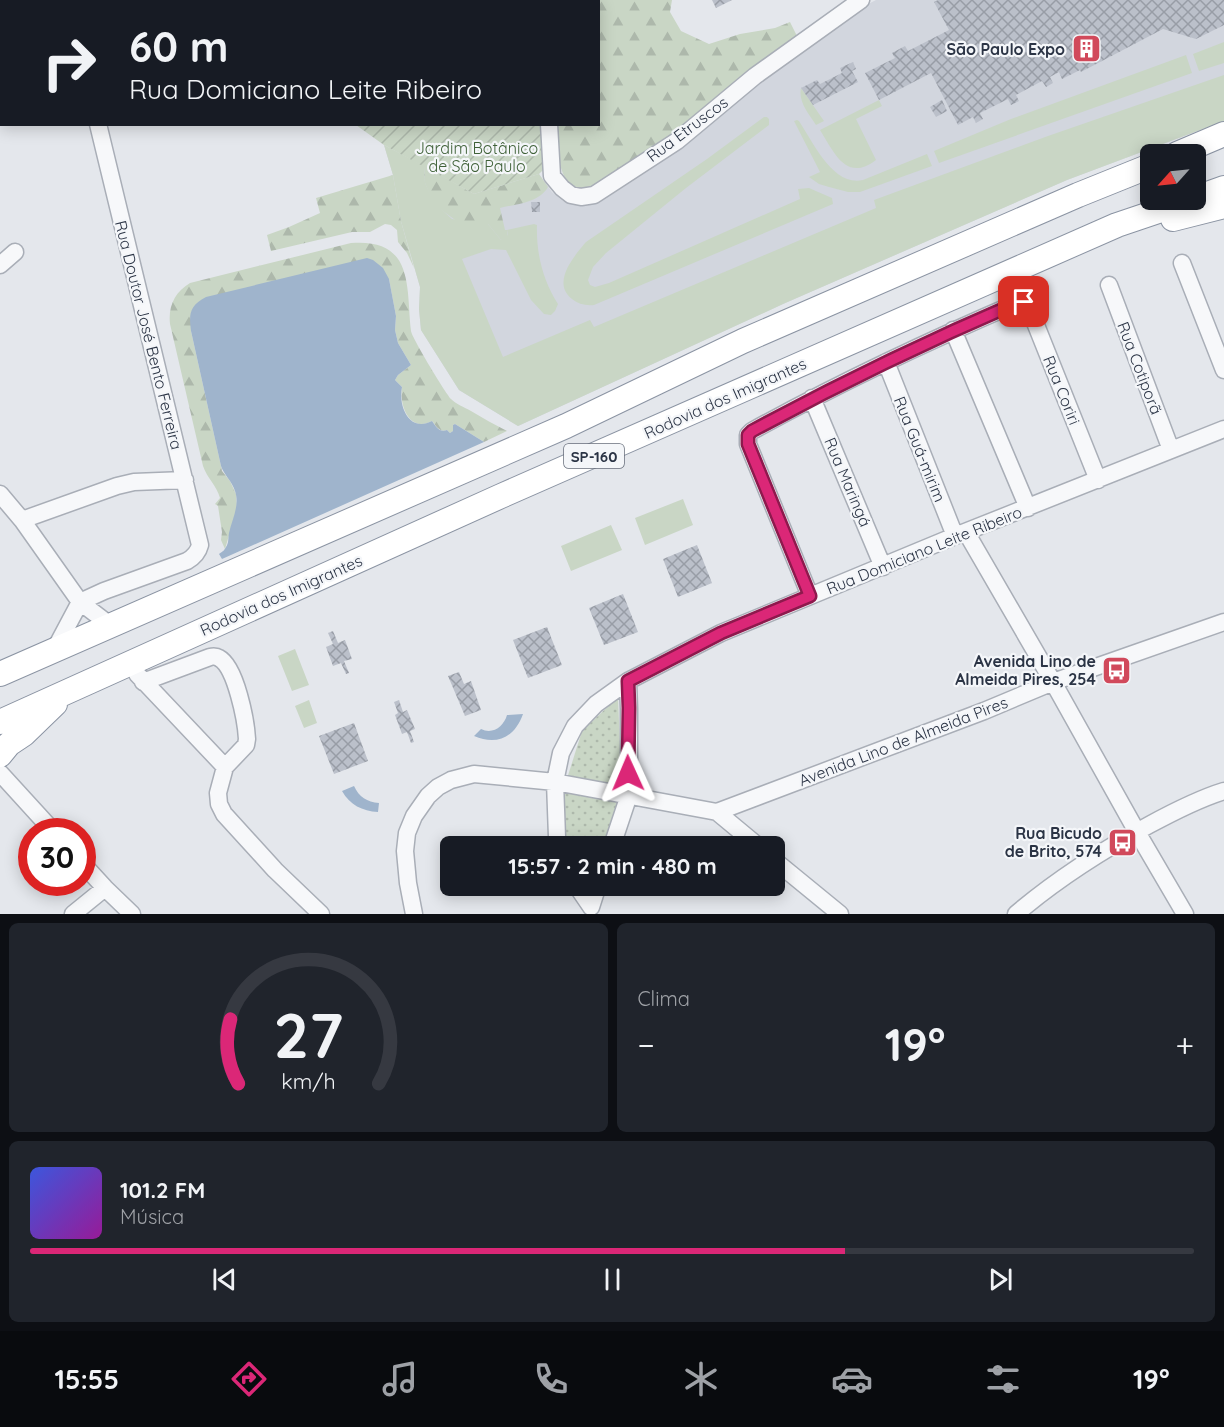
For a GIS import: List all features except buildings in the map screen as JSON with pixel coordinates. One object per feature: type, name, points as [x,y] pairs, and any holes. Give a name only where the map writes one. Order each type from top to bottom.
[{"type":"highway","points":[[1200,144],[1224,134]]},
{"type":"highway","points":[[1206,148],[1224,143]]},
{"type":"highway","name":"SP-160","points":[[4,671],[566,426],[754,336],[1140,170]]},
{"type":"highway","name":"Rodovia dos Imigrantes","points":[[1206,194],[1224,188]]},
{"type":"highway","points":[[1064,249],[1224,206]]},
{"type":"highway","name":"Rodovia dos Imigrantes","points":[[0,722],[69,691],[136,673],[512,491],[1118,225],[1161,210]]},
{"type":"highway","points":[[0,755],[9,744],[24,734],[69,691]]},
{"type":"street","name":"Rua Etruscos","points":[[549,126],[552,176],[571,195],[581,197],[594,195],[677,141],[755,76],[861,0]]},
{"type":"street","name":"Rua Doutor José Bento Ferreira","points":[[80,602],[187,561],[194,557],[200,545],[98,126]]},
{"type":"street","points":[[0,265],[15,252]]},
{"type":"street","points":[[1182,262],[1224,370]]},
{"type":"street","name":"Rua Cotiporã","points":[[1108,285],[1171,450]]},
{"type":"street","name":"Rua Coriri","points":[[953,330],[1019,302],[1028,305],[1098,480]]},
{"type":"street","points":[[810,596],[747,437],[752,431],[812,398],[953,330],[1028,508]]},
{"type":"street","name":"Rua Guá-mirim","points":[[886,362],[961,534],[1053,682],[1185,914]]},
{"type":"street","name":"Rua Maringá","points":[[812,398],[883,567]]},
{"type":"street","name":"Rua Domiciano Leite Ribeiro","points":[[557,836],[555,782],[561,753],[574,726],[596,704],[628,681],[721,633],[1224,429]]},
{"type":"street","points":[[22,520],[117,486],[134,482],[185,480]]},
{"type":"street","points":[[0,494],[22,520],[80,602],[110,625]]},
{"type":"street","points":[[54,650],[80,602]]},
{"type":"street","name":"Avenida Lino de Almeida Pires","points":[[717,812],[984,711],[1053,682],[1224,622]]},
{"type":"street","points":[[136,673],[210,657],[219,658],[224,662],[236,680],[247,739],[246,745],[225,767],[218,793],[219,804],[224,814],[275,870],[321,914]]},
{"type":"street","points":[[136,673],[225,767]]},
{"type":"street","points":[[615,836],[629,795],[628,681]]},
{"type":"street","points":[[0,773],[41,818]]},
{"type":"street","points":[[414,914],[405,851],[407,833],[414,816],[428,796],[438,787],[451,780],[474,774],[555,782],[717,812],[746,836]]},
{"type":"street","points":[[1016,914],[1069,873],[1137,832],[1173,812],[1224,791]]},
{"type":"street","points":[[785,869],[840,914]]},
{"type":"street","points":[[96,878],[132,914]]},
{"type":"street","points":[[73,914],[105,888]]},
{"type":"street","points":[[584,896],[595,911]]},
{"type":"street","points":[[595,911],[597,896]]},
{"type":"shaded area","name":"São Paulo Expo","points":[[876,0],[1224,0],[1224,121],[1163,144],[1140,144],[1140,153],[1067,180],[783,304],[518,426],[459,390],[421,330],[420,287],[401,221],[393,175],[384,145],[474,194],[539,174],[552,192],[563,201],[585,204],[600,202],[702,131],[793,57]]},
{"type":"green space","points":[[600,0],[672,0],[670,12],[681,31],[709,44],[740,34],[775,28],[790,22],[797,36],[669,137],[593,188],[580,188],[571,184],[565,177],[559,158],[558,126],[600,126]]},
{"type":"green space","points":[[1224,42],[1224,63],[1199,71],[1193,54]]},
{"type":"green space","points":[[1186,55],[1192,73],[939,163],[934,151],[1011,119]]},
{"type":"green space","points":[[1224,75],[1224,121],[1163,144],[1140,144],[1140,153],[1067,180],[783,304],[518,426],[459,390],[421,330],[420,287],[401,221],[393,175],[384,145],[424,166],[425,183],[437,209],[441,209],[452,219],[488,224],[501,240],[508,235],[507,230],[537,225],[542,266],[548,286],[558,304],[551,315],[544,314],[531,300],[506,250],[491,249],[462,259],[503,357],[590,320],[594,327],[876,208],[874,200]]},
{"type":"green space","points":[[801,88],[824,121],[816,125],[803,103]]},
{"type":"green space","points":[[879,100],[882,106],[856,119],[876,160],[857,168],[849,166],[836,155],[820,130]]},
{"type":"green space","points":[[764,117],[769,119],[769,125],[606,253],[593,267],[588,280],[590,285],[595,287],[609,283],[800,199],[798,189],[809,188],[832,198],[833,204],[594,305],[577,302],[566,293],[564,278],[567,270],[586,242]]},
{"type":"green space","points":[[797,120],[817,151],[842,177],[863,180],[927,154],[932,166],[860,192],[848,192],[819,184],[809,177],[820,172],[794,121]]},
{"type":"green space","name":"Jardim Botânico de São Paulo","points":[[357,126],[544,126],[545,168],[539,174],[474,194],[384,145]]},
{"type":"green space","points":[[424,166],[474,194],[539,174],[548,187],[533,200],[500,208],[508,238],[501,240],[488,224],[465,224],[458,222],[440,209],[436,210],[425,183]]},
{"type":"green space","points":[[393,175],[401,221],[414,268],[407,253],[398,242],[397,230],[385,224],[370,232],[352,232],[271,251],[267,235],[320,213],[316,198]]},
{"type":"green space","points":[[351,243],[372,244],[387,249],[397,257],[407,283],[411,331],[442,386],[455,402],[507,431],[484,442],[455,424],[450,433],[447,430],[440,430],[432,421],[424,424],[418,423],[412,421],[408,416],[402,402],[402,387],[395,380],[411,365],[398,343],[389,279],[191,331],[222,471],[236,494],[237,508],[225,549],[221,540],[218,506],[215,504],[220,498],[203,466],[170,324],[170,311],[174,300],[190,283]]},
{"type":"green space","points":[[683,499],[693,525],[645,545],[635,518]]},
{"type":"green space","points":[[611,525],[622,550],[571,571],[561,546]]},
{"type":"green space","points":[[295,649],[309,685],[292,691],[278,656]]},
{"type":"green space","points":[[618,697],[622,794],[606,836],[562,836],[565,785],[582,731]]},
{"type":"green space","points":[[309,700],[317,723],[304,728],[295,706]]},
{"type":"water","points":[[367,258],[383,268],[389,279],[398,343],[411,365],[395,380],[402,387],[402,402],[407,416],[411,421],[417,423],[424,424],[432,421],[438,429],[447,430],[450,433],[455,424],[484,442],[222,559],[219,554],[228,544],[236,497],[234,487],[221,466],[191,331],[191,311],[206,297]]},
{"type":"water","points":[[523,714],[515,729],[504,737],[490,740],[474,736],[481,729],[494,730],[503,723],[507,715]]},
{"type":"water","points":[[354,786],[364,798],[379,803],[378,812],[362,809],[349,800],[342,791]]},
{"type":"place","name":"São Paulo Expo","points":[[1086,49]]},
{"type":"place","name":"Avenida Lino de Almeida Pires, 254","points":[[1117,670]]},
{"type":"place","name":"Rua Bicudo de Brito, 574","points":[[1123,842]]},
{"type":"route","points":[[628,773],[628,681],[721,633],[810,596],[748,444],[748,435],[812,398],[953,330],[1019,302],[1024,302]]}]
